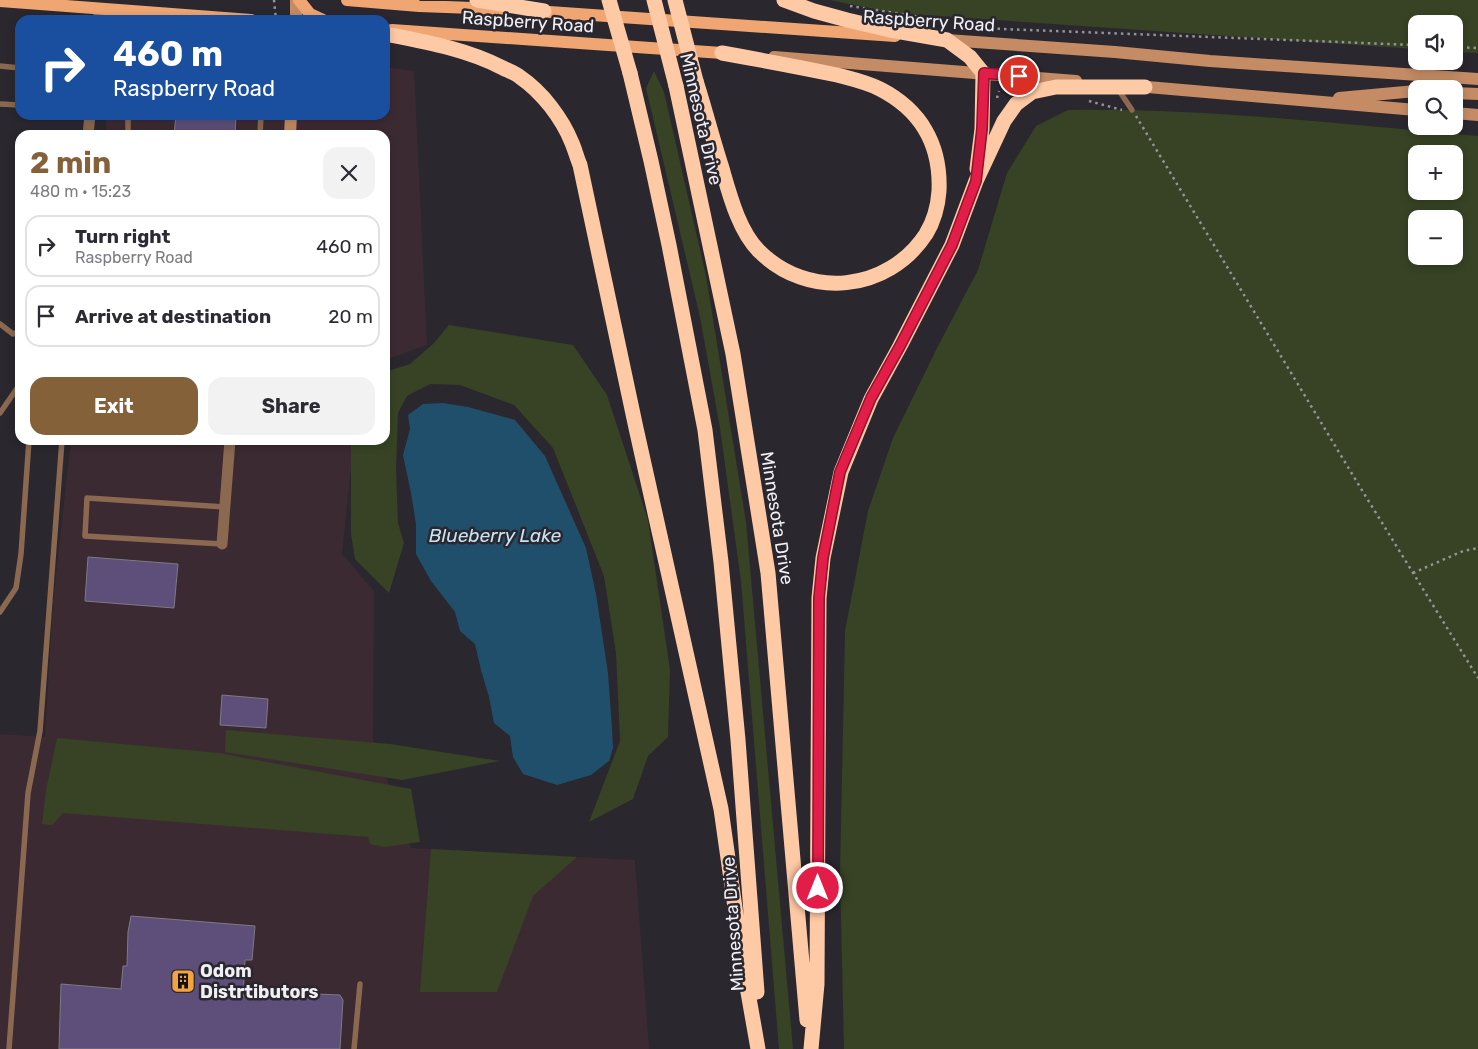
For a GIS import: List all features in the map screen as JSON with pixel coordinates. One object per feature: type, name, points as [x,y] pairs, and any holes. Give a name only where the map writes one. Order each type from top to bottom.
[{"type":"highway","points":[[477,0],[544,11]]},
{"type":"highway","name":"Minnesota Drive","points":[[609,0],[630,74],[651,161],[705,430],[721,562],[738,740],[759,1049]]},
{"type":"highway","name":"Minnesota Drive","points":[[654,0],[676,86],[733,354],[768,573],[810,1049]]},
{"type":"highway","points":[[675,0],[696,81],[730,195],[747,235],[759,250],[776,265],[793,274],[828,284],[860,281],[894,267],[906,258],[926,233],[934,218],[939,182],[937,161],[932,142],[913,113],[881,89],[857,79],[722,53]]},
{"type":"highway","points":[[784,0],[847,20],[947,40],[970,57],[984,73],[982,129],[976,181]]},
{"type":"highway","points":[[390,35],[463,51],[520,76],[551,107],[572,142],[580,165],[636,428],[721,809],[743,964],[759,1049]]},
{"type":"highway","points":[[810,1049],[817,984],[819,598],[823,558],[840,472],[871,398],[952,245],[976,181],[1004,121],[1016,104],[1032,92],[1056,86],[1145,87]]},
{"type":"main road","points":[[296,15],[297,0]]},
{"type":"main road","points":[[297,0],[312,15]]},
{"type":"main road","name":"Raspberry Road","points":[[347,0],[419,6],[544,11],[1115,52],[1210,61],[1478,79]]},
{"type":"main road","points":[[0,1],[99,14],[124,15]]},
{"type":"main road","name":"Raspberry Road","points":[[390,30],[984,73],[1408,109]]},
{"type":"main road","points":[[1302,101],[1408,92]]},
{"type":"main road","points":[[1463,93],[1478,94]]},
{"type":"main road","points":[[1463,114],[1478,115]]},
{"type":"street","points":[[222,544],[230,445]]},
{"type":"lane","points":[[0,66],[15,68]]},
{"type":"lane","points":[[1116,87],[1133,112]]},
{"type":"lane","points":[[0,104],[15,106]]},
{"type":"lane","points":[[0,324],[13,334],[15,333]]},
{"type":"lane","points":[[0,413],[15,391]]},
{"type":"lane","points":[[0,612],[16,588],[22,554],[29,445]]},
{"type":"lane","points":[[9,1049],[28,793],[40,730],[62,445]]},
{"type":"lane","points":[[222,544],[85,536],[87,507],[88,498],[225,507]]},
{"type":"lane","points":[[354,1049],[360,984]]},
{"type":"path","points":[[274,0],[276,15]]},
{"type":"path","points":[[849,5],[954,22],[971,27],[1408,45]]},
{"type":"path","points":[[1463,47],[1478,48]]},
{"type":"path","points":[[998,98],[999,91]]},
{"type":"path","points":[[992,96],[1003,102]]},
{"type":"path","points":[[1081,100],[1133,112],[1478,678]]},
{"type":"path","points":[[1413,573],[1463,551],[1478,548]]},
{"type":"shaded area","points":[[390,68],[414,71],[427,345],[390,358],[390,130],[106,130],[106,120],[390,120]]},
{"type":"shaded area","points":[[70,445],[353,445],[342,554],[374,591],[373,740],[411,848],[635,860],[649,1049],[0,1049],[0,734],[45,737],[53,602]]},
{"type":"green space","points":[[830,0],[1478,0],[1478,53],[1463,52],[1463,15],[1408,15],[1408,48],[893,13]]},
{"type":"green space","points":[[654,71],[664,92],[706,276],[746,522],[793,1049],[779,1049],[741,581],[720,428],[700,317],[646,88]]},
{"type":"green space","points":[[1068,110],[1222,114],[1408,130],[1408,135],[1478,136],[1478,1049],[844,1049],[840,873],[845,631],[868,511],[893,438],[978,270],[1007,173],[1036,126]]},
{"type":"green space","points":[[449,325],[573,345],[607,395],[648,520],[670,670],[668,737],[648,756],[633,799],[589,822],[620,741],[616,653],[604,576],[553,448],[514,405],[460,385],[430,384],[407,396],[398,413],[396,469],[398,523],[404,543],[389,593],[355,559],[351,534],[351,445],[390,445],[390,370],[410,364],[433,344]]},
{"type":"green space","points":[[226,730],[390,744],[500,761],[402,780],[225,752]]},
{"type":"green space","points":[[57,738],[219,753],[411,789],[420,842],[384,847],[370,844],[368,837],[63,813],[52,825],[42,824],[46,790]]},
{"type":"green space","points":[[431,849],[577,857],[533,896],[497,992],[420,992]]},
{"type":"water","name":"Blueberry Lake","points":[[443,403],[468,407],[515,420],[545,456],[586,548],[596,594],[608,673],[613,748],[609,761],[591,775],[557,785],[523,774],[513,757],[510,736],[494,723],[475,644],[460,631],[455,612],[431,581],[416,554],[416,524],[403,455],[410,429],[408,415],[423,404]]},
{"type":"building","points":[[176,120],[236,120],[235,130],[174,130]]},
{"type":"building","points":[[88,557],[178,564],[174,608],[85,601]]},
{"type":"building","points":[[222,695],[268,699],[266,728],[220,725]]},
{"type":"building","name":"Odom Distrtibutors","points":[[131,916],[255,926],[252,960],[245,960],[243,996],[267,998],[268,992],[340,995],[343,1000],[340,1049],[59,1049],[61,984],[121,989],[123,966],[127,966],[128,932]]},
{"type":"place","name":"Odom Distrtibutors","points":[[183,981]]},
{"type":"route","points":[[818,888],[819,598],[823,558],[840,472],[871,398],[952,245],[976,181],[982,129],[984,73],[1019,76]]}]
